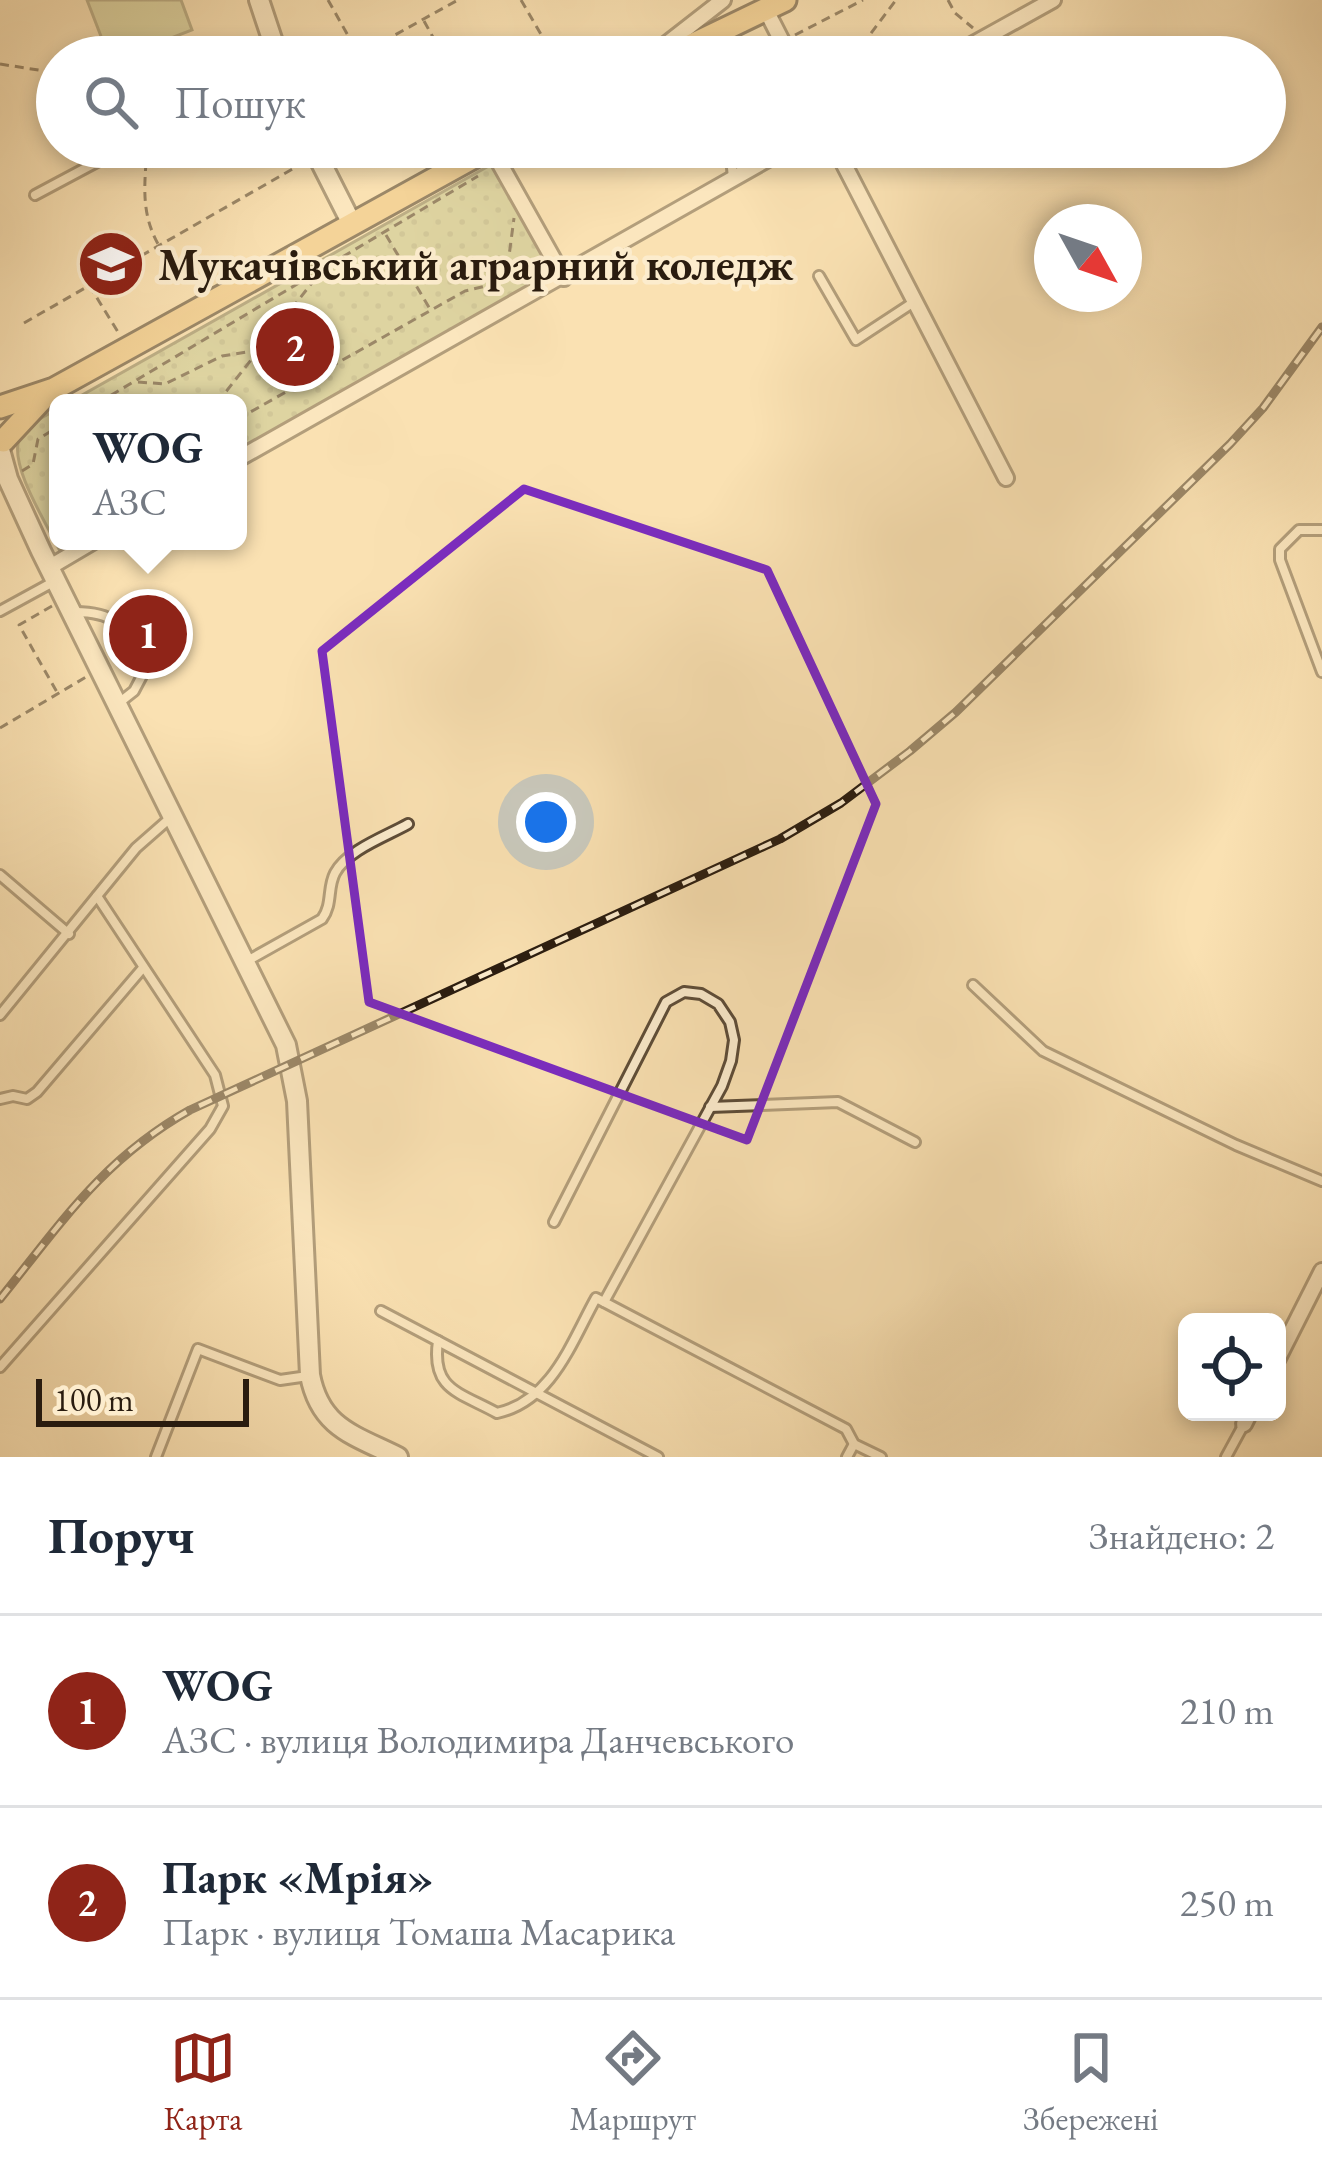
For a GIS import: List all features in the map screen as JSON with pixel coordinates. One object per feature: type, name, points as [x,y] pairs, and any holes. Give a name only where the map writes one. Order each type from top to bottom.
[{"type":"main road","points":[[711,36],[775,5]]},
{"type":"main road","points":[[0,407],[54,389],[352,224],[464,168]]},
{"type":"main road","points":[[1,440],[54,389]]},
{"type":"street","points":[[260,0],[271,36]]},
{"type":"street","points":[[677,36],[723,0]]},
{"type":"street","points":[[987,36],[1053,0]]},
{"type":"street","points":[[775,5],[784,36]]},
{"type":"street","points":[[324,168],[352,224]]},
{"type":"street","points":[[502,168],[564,278]]},
{"type":"street","points":[[247,454],[751,168]]},
{"type":"street","points":[[846,168],[1006,478]]},
{"type":"street","points":[[1,440],[4,485],[175,814],[292,1065],[310,1376],[323,1414],[398,1457]]},
{"type":"street","points":[[49,566],[78,550]]},
{"type":"street","points":[[1286,1342],[1322,1271]]},
{"type":"lane","points":[[35,194],[84,168]]},
{"type":"lane","points":[[732,168],[733,178]]},
{"type":"lane","points":[[819,276],[856,340],[915,301]]},
{"type":"lane","points":[[1322,530],[1299,530],[1280,549],[1322,672]]},
{"type":"lane","points":[[0,611],[49,566]]},
{"type":"lane","points":[[74,612],[114,618],[144,672],[134,691],[119,703]]},
{"type":"lane","points":[[0,1015],[136,848],[175,814]]},
{"type":"lane","points":[[247,961],[322,919],[329,910],[333,876],[343,861],[408,824]]},
{"type":"lane","points":[[0,875],[69,934]]},
{"type":"lane","points":[[0,1367],[210,1129],[223,1106],[215,1075],[98,896]]},
{"type":"lane","points":[[0,1099],[27,1099],[37,1092],[142,968]]},
{"type":"lane","points":[[973,985],[1043,1051],[1322,1181]]},
{"type":"lane","points":[[554,1222],[666,1002],[684,992],[701,994],[718,1004],[730,1022],[731,1061],[604,1302]]},
{"type":"lane","points":[[710,1107],[838,1102],[915,1142]]},
{"type":"lane","points":[[438,1341],[434,1366],[442,1382],[497,1413],[517,1409],[554,1375],[596,1298],[846,1429],[854,1444],[880,1457]]},
{"type":"lane","points":[[381,1311],[658,1457]]},
{"type":"lane","points":[[156,1457],[198,1349],[280,1380],[310,1376]]},
{"type":"lane","points":[[1226,1457],[1245,1421]]},
{"type":"lane","points":[[847,1457],[854,1444]]},
{"type":"path","points":[[328,0],[348,36]]},
{"type":"path","points":[[521,0],[542,36]]},
{"type":"path","points":[[788,36],[863,0]]},
{"type":"path","points":[[869,36],[896,0]]},
{"type":"path","points":[[948,0],[964,22],[992,33]]},
{"type":"path","points":[[394,36],[456,1]]},
{"type":"path","points":[[424,19],[432,36]]},
{"type":"path","points":[[0,64],[36,70]]},
{"type":"path","points":[[146,168],[145,221],[159,246]]},
{"type":"path","points":[[24,323],[287,168]]},
{"type":"path","points":[[113,394],[384,232],[473,168]]},
{"type":"path","points":[[501,312],[494,291],[508,264],[516,213]]},
{"type":"path","points":[[384,232],[431,310]]},
{"type":"path","points":[[224,394],[324,268]]},
{"type":"path","points":[[247,414],[431,310],[500,277]]},
{"type":"path","points":[[89,286],[119,334]]},
{"type":"path","points":[[134,382],[165,384],[222,356],[255,351]]},
{"type":"path","points":[[4,485],[33,464],[38,439],[49,432]]},
{"type":"path","points":[[52,606],[19,625],[58,694]]},
{"type":"path","points":[[0,728],[87,676]]},
{"type":"highlighted area","points":[[524,489],[767,570],[876,804],[747,1140],[369,1002],[322,651]]},
{"type":"green space","points":[[87,0],[181,0],[192,30],[176,36],[101,36]]},
{"type":"green space","points":[[485,168],[497,168],[553,272],[247,448],[247,394],[84,394]]},
{"type":"green space","points":[[49,414],[49,530],[24,478],[17,448],[20,437]]},
{"type":"railway","points":[[0,1299],[108,1171],[190,1110],[780,839],[841,803],[956,712],[1230,444],[1263,408],[1322,327]]},
{"type":"place","name":"Мукачівський аграрний коледж","points":[[111,264]]},
{"type":"place","name":"Парк «Мрія»","points":[[295,347]]},
{"type":"place","name":"WOG","points":[[148,634]]}]
